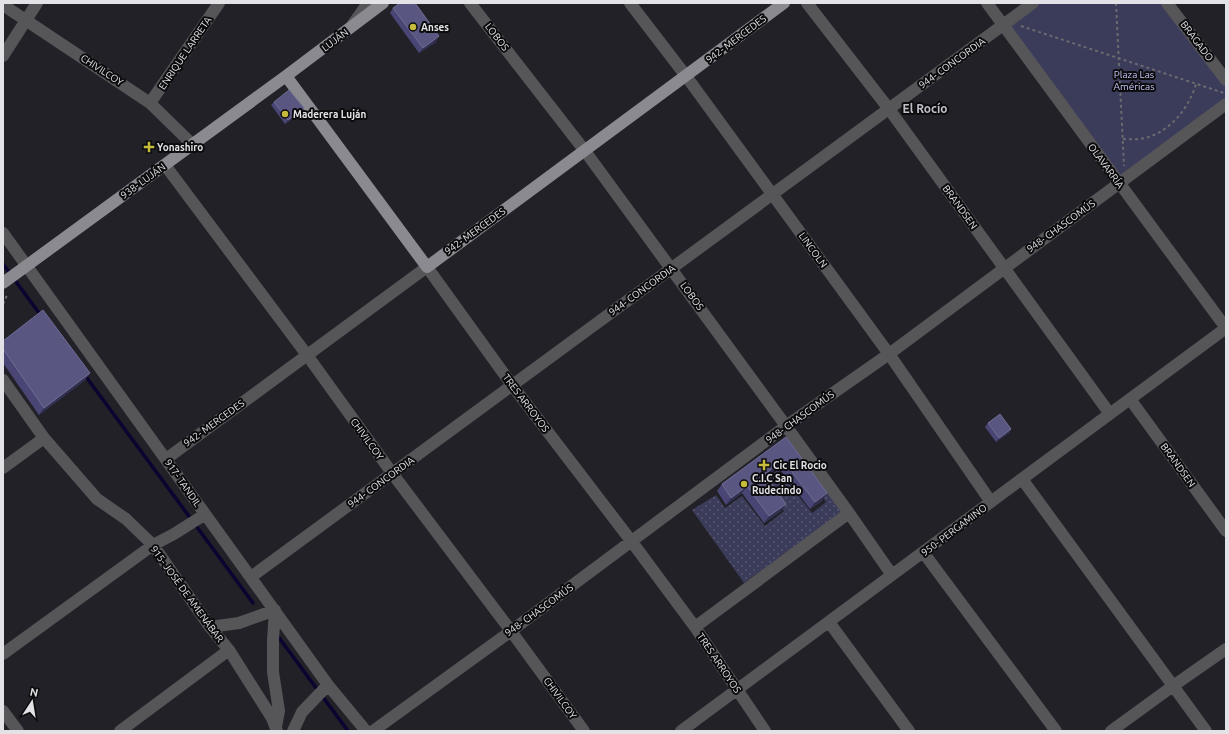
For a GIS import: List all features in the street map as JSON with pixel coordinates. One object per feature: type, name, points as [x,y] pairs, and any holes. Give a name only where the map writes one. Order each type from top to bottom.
[{"type":"main road","name":"LUJÁN","points":[[286,76],[383,3]]},
{"type":"main road","name":"942- MERCEDES","points":[[427,267],[784,3]]},
{"type":"main road","name":"938- LUJÁN","points":[[23,269],[286,76]]},
{"type":"main road","name":"TRES ARROYOS","points":[[286,76],[427,267]]},
{"type":"main road","points":[[3,283],[23,269]]},
{"type":"street","points":[[3,56],[37,3]]},
{"type":"street","name":"ENRIQUE LARRETA","points":[[150,103],[219,3]]},
{"type":"street","points":[[350,28],[368,3]]},
{"type":"street","name":"LOBOS","points":[[470,3],[585,151],[849,513],[892,575]]},
{"type":"street","name":"LINCOLN","points":[[630,3],[686,76],[890,354],[991,502]]},
{"type":"street","name":"BRANDSEN","points":[[807,3],[889,109],[1110,414]]},
{"type":"street","name":"OLAVARRÍA","points":[[987,3],[1006,24],[1122,182],[1226,328]]},
{"type":"street","name":"944- CONCORDIA","points":[[251,577],[1033,3]]},
{"type":"street","name":"BRAGADO","points":[[1168,3],[1226,80]]},
{"type":"street","name":"CHIVILCOY","points":[[3,6],[150,103],[193,145]]},
{"type":"street","name":"948- CHASCOMÚS","points":[[374,731],[632,542],[786,426],[890,354],[1226,104]]},
{"type":"street","name":"CHIVILCOY","points":[[165,165],[307,355],[392,474],[511,631],[584,731]]},
{"type":"street","name":"917- TANDIL","points":[[3,233],[23,269],[166,459],[197,519],[251,577],[275,610],[323,691],[366,731]]},
{"type":"street","name":"942- MERCEDES","points":[[166,459],[427,267]]},
{"type":"street","name":"TRES ARROYOS","points":[[427,267],[512,385],[695,627],[765,731]]},
{"type":"street","name":"950- PERGAMINO","points":[[681,731],[1226,328]]},
{"type":"street","name":"915- JOSÉ DE AMENÁBAR","points":[[3,380],[44,438],[97,499],[126,520],[153,545],[210,626],[229,650],[272,718],[276,729]]},
{"type":"street","name":"BRANDSEN","points":[[1130,399],[1226,531]]},
{"type":"street","points":[[3,468],[44,438]]},
{"type":"street","points":[[1022,479],[1206,731]]},
{"type":"street","points":[[695,627],[849,513]]},
{"type":"street","points":[[3,654],[153,545],[197,519]]},
{"type":"street","points":[[923,552],[1056,731]]},
{"type":"street","points":[[210,626],[239,623],[275,610],[273,672],[279,711],[276,729]]},
{"type":"street","points":[[829,622],[909,731]]},
{"type":"street","points":[[1111,731],[1226,649]]},
{"type":"street","points":[[120,731],[229,650]]},
{"type":"street","points":[[293,731],[302,712],[323,691]]},
{"type":"street","points":[[3,711],[18,731]]},
{"type":"path","points":[[1116,3],[1123,139],[1122,182]]},
{"type":"path","points":[[1006,24],[1119,58],[1226,94]]},
{"type":"path","points":[[1123,139],[1144,138],[1165,129],[1174,122],[1186,106],[1196,84]]},
{"type":"green space","name":"Plaza Las Américas","points":[[1033,3],[1167,3],[1226,80],[1226,104],[1120,184],[1003,26]]},
{"type":"green space","points":[[789,439],[842,512],[744,583],[692,510],[716,495],[725,508],[742,496],[765,526],[784,511],[762,481],[778,470],[812,513],[826,502],[783,443]]},
{"type":"building","name":"Anses","points":[[400,3],[415,3],[439,36],[423,48],[393,8]]},
{"type":"building","points":[[289,90],[304,108],[288,120],[274,102]]},
{"type":"building","points":[[43,310],[90,373],[44,408],[3,349],[3,341]]},
{"type":"building","points":[[1000,414],[1011,429],[999,438],[988,423]]},
{"type":"building","name":"C.I.C San Rudecindo","points":[[786,437],[827,493],[815,502],[783,460],[765,474],[786,504],[769,516],[747,486],[731,498],[722,484]]},
{"type":"waterway","points":[[3,264],[42,317]]},
{"type":"waterway","points":[[84,374],[253,603]]},
{"type":"waterway","points":[[277,635],[348,731]]},
{"type":"place","name":"Anses","points":[[413,27]]},
{"type":"place","name":"Maderera Luján","points":[[285,114]]},
{"type":"place","name":"Yonashiro","points":[[149,147]]},
{"type":"place","name":"Cic El Rocio","points":[[764,465]]},
{"type":"place","name":"C.I.C San Rudecindo","points":[[744,484]]},
{"type":"district","name":"El Rocío","points":[[925,108]]}]
